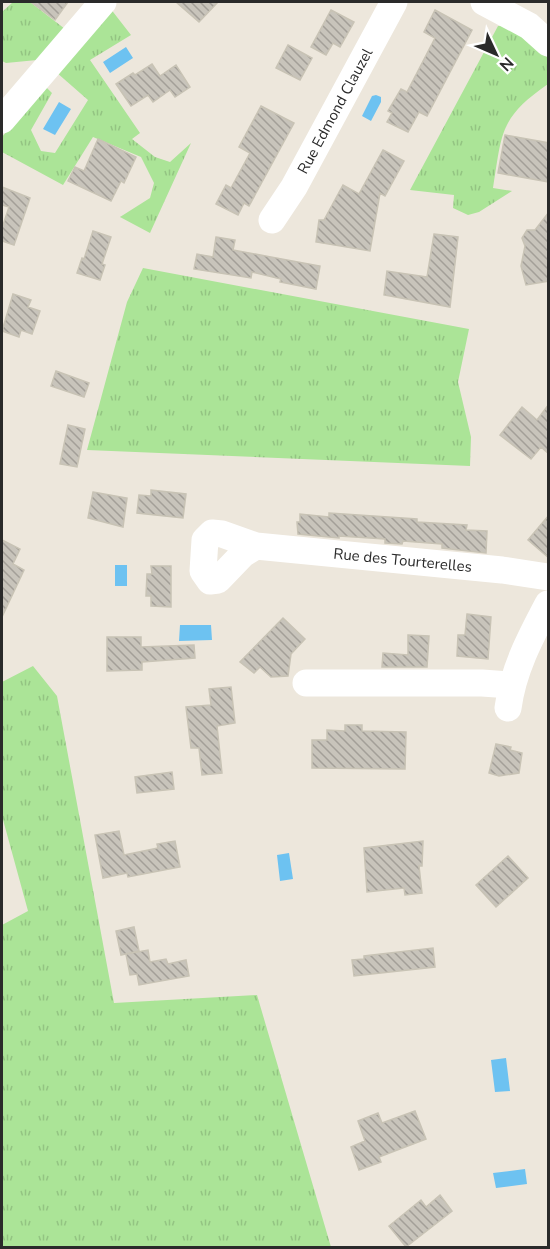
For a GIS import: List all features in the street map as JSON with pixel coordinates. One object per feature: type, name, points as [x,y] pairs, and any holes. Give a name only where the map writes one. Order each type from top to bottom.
[{"type":"street","points":[[2,120],[103,2]]},
{"type":"street","name":"Rue Edmond Clauzel","points":[[272,220],[294,187],[394,2]]},
{"type":"street","points":[[484,2],[529,26],[549,43]]},
{"type":"street","name":"Rue des Tourterelles","points":[[256,546],[502,570],[549,577]]},
{"type":"street","points":[[306,683],[482,683],[509,697],[528,641],[549,604]]},
{"type":"green space","points":[[13,2],[30,2],[65,29],[37,60],[6,63],[2,61],[2,12]]},
{"type":"green space","points":[[110,8],[131,35],[90,60],[140,133],[132,139],[155,157],[170,162],[191,143],[150,233],[120,217],[150,198],[154,183],[141,157],[93,137],[63,185],[2,152],[2,137],[45,86],[52,93],[31,130],[41,151],[55,153],[88,100],[56,72]]},
{"type":"green space","points":[[511,25],[548,58],[548,84],[520,107],[505,128],[493,188],[512,191],[479,212],[468,215],[453,208],[454,195],[410,190],[498,26]]},
{"type":"green space","points":[[143,268],[469,329],[458,382],[471,437],[470,466],[87,450],[127,302]]},
{"type":"green space","points":[[33,666],[57,696],[114,1003],[257,995],[331,1247],[2,1247],[2,925],[28,911],[2,816],[2,682]]},
{"type":"water","points":[[126,47],[133,58],[110,73],[103,62]]},
{"type":"water","points":[[372,96],[381,97],[381,102],[371,121],[362,116]]},
{"type":"water","points":[[59,102],[71,109],[55,135],[43,129]]},
{"type":"water","points":[[115,565],[127,565],[127,586],[115,586]]},
{"type":"water","points":[[180,625],[211,625],[212,640],[179,641]]},
{"type":"water","points":[[289,853],[293,879],[280,881],[277,855]]},
{"type":"water","points":[[506,1058],[510,1091],[495,1092],[491,1060]]},
{"type":"water","points":[[525,1169],[527,1184],[496,1188],[493,1173]]},
{"type":"building","points":[[31,2],[68,2],[55,20]]},
{"type":"building","points":[[176,2],[218,2],[199,22]]},
{"type":"building","points":[[331,10],[354,22],[340,47],[333,43],[326,55],[311,47]]},
{"type":"building","points":[[435,10],[472,30],[427,116],[419,112],[408,132],[387,122],[392,113],[388,111],[401,89],[407,92],[435,38],[424,32]]},
{"type":"building","points":[[288,45],[312,58],[300,80],[276,68]]},
{"type":"building","points":[[152,64],[160,76],[176,65],[190,87],[175,97],[170,90],[153,102],[148,95],[131,106],[116,84]]},
{"type":"building","points":[[261,106],[294,123],[249,206],[244,203],[238,215],[216,204],[226,185],[231,188],[250,153],[239,147]]},
{"type":"building","points":[[505,135],[549,143],[549,182],[498,173]]},
{"type":"building","points":[[98,139],[136,157],[124,183],[121,181],[111,201],[68,181],[75,167],[84,171]]},
{"type":"building","points":[[383,150],[404,161],[385,196],[380,193],[370,251],[316,242],[319,220],[324,220],[343,185],[359,194]]},
{"type":"building","points":[[2,187],[30,198],[14,245],[2,241],[2,228],[9,207],[2,205]]},
{"type":"building","points":[[549,212],[549,281],[526,285],[521,266],[525,246],[522,238],[527,230],[535,230]]},
{"type":"building","points":[[93,231],[111,237],[102,264],[105,265],[100,280],[77,273]]},
{"type":"building","points":[[434,234],[458,237],[450,307],[384,295],[387,271],[427,277]]},
{"type":"building","points":[[216,237],[235,240],[233,250],[320,266],[316,289],[280,282],[281,279],[252,272],[251,278],[194,269],[197,254],[213,257]]},
{"type":"building","points":[[13,294],[31,300],[28,307],[40,311],[32,334],[21,330],[19,337],[2,331]]},
{"type":"building","points":[[56,371],[89,383],[84,397],[51,386]]},
{"type":"building","points":[[549,404],[549,454],[541,447],[531,459],[500,435],[522,407],[537,420]]},
{"type":"building","points":[[68,425],[85,429],[77,467],[60,464]]},
{"type":"building","points":[[151,490],[186,494],[183,518],[137,513],[139,495],[151,496]]},
{"type":"building","points":[[93,492],[127,498],[123,527],[88,518]]},
{"type":"building","points":[[329,513],[467,525],[466,530],[487,531],[486,553],[442,548],[442,544],[403,541],[402,544],[385,543],[385,539],[298,534],[297,522],[300,522],[300,514],[329,517]]},
{"type":"building","points":[[549,515],[549,558],[528,540]]},
{"type":"building","points":[[2,540],[20,549],[13,564],[24,570],[2,617]]},
{"type":"building","points":[[151,566],[171,566],[171,607],[151,606],[151,596],[146,596],[147,574],[152,574]]},
{"type":"building","points":[[467,614],[491,617],[488,659],[457,656],[458,635],[465,635]]},
{"type":"building","points":[[283,618],[305,639],[291,654],[288,676],[271,677],[260,667],[254,673],[240,662]]},
{"type":"building","points":[[408,635],[429,636],[427,667],[382,667],[383,653],[408,655]]},
{"type":"building","points":[[107,637],[141,637],[141,647],[194,645],[195,658],[142,662],[142,670],[107,671]]},
{"type":"building","points":[[231,687],[235,723],[217,726],[222,773],[202,775],[199,748],[191,748],[186,707],[211,705],[209,689]]},
{"type":"building","points":[[345,725],[362,725],[362,731],[406,732],[405,769],[312,768],[312,740],[327,740],[327,730],[345,731]]},
{"type":"building","points":[[496,744],[511,747],[510,750],[522,753],[519,773],[499,776],[489,773]]},
{"type":"building","points":[[172,772],[174,789],[137,793],[135,777]]},
{"type":"building","points":[[119,831],[124,855],[158,848],[157,844],[175,841],[180,867],[128,877],[127,873],[103,878],[95,835]]},
{"type":"building","points":[[423,841],[422,866],[419,866],[422,893],[405,895],[404,888],[367,892],[364,848]]},
{"type":"building","points":[[508,856],[528,878],[496,907],[476,885]]},
{"type":"building","points":[[134,927],[139,951],[121,955],[116,931]]},
{"type":"building","points":[[433,948],[435,967],[354,976],[352,960],[364,959],[364,956]]},
{"type":"building","points":[[148,950],[150,962],[166,959],[168,964],[186,960],[189,976],[139,985],[137,974],[130,975],[126,954]]},
{"type":"building","points":[[415,1111],[426,1139],[379,1157],[381,1162],[359,1170],[351,1147],[365,1141],[358,1121],[378,1113],[382,1123]]},
{"type":"building","points":[[440,1195],[452,1211],[406,1247],[389,1226],[421,1200],[426,1207]]}]
